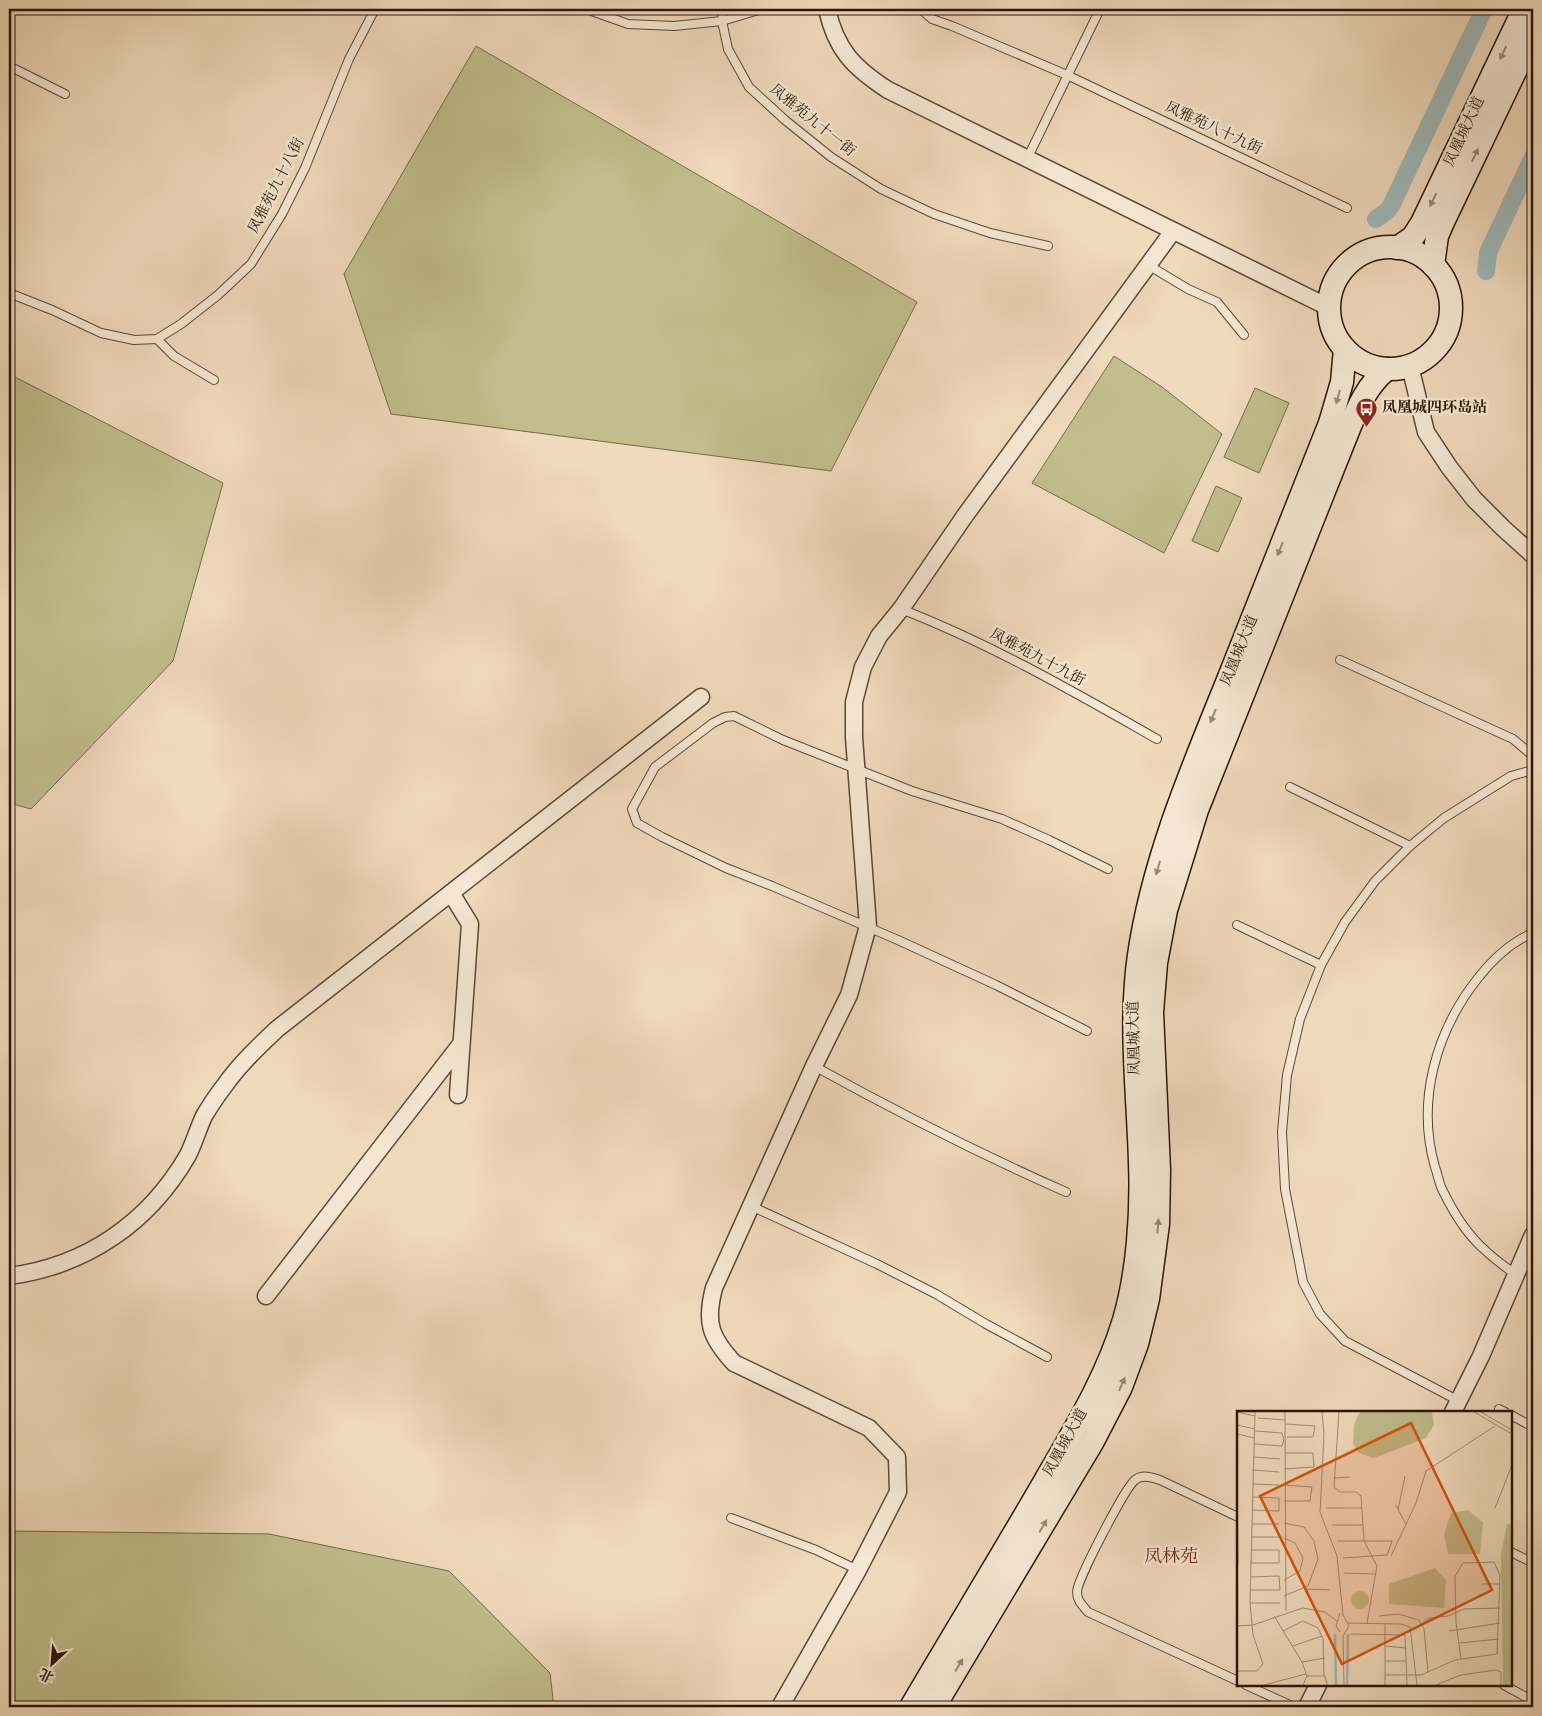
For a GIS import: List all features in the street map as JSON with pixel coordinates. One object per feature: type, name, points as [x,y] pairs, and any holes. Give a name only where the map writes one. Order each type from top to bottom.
[{"type":"main road","name":"凤凰城大道","points":[[1397,248],[1413,237],[1422,223],[1524,9]]},
{"type":"main road","name":"凤凰城大道","points":[[1432,265],[1437,236],[1443,222],[1533,34]]},
{"type":"main road","points":[[1376,248],[1397,248],[1410,251],[1432,265],[1445,282],[1451,301],[1450,322],[1442,341],[1429,356],[1410,366],[1387,369],[1375,368],[1354,358],[1336,337],[1330,323],[1328,308],[1332,287],[1342,269],[1357,256],[1376,248]]},
{"type":"main road","name":"凤凰城大道","points":[[911,1707],[1080,1421],[1114,1349],[1124,1320],[1133,1279],[1139,1217],[1140,1166],[1134,1038],[1135,987],[1146,914],[1162,854],[1185,789],[1330,423],[1342,382],[1345,349]]},
{"type":"main road","name":"凤凰城大道","points":[[934,1707],[1092,1441],[1121,1387],[1137,1344],[1148,1299],[1158,1224],[1160,1170],[1152,1012],[1156,963],[1166,910],[1200,802],[1348,431],[1369,386],[1387,369]]},
{"type":"street","points":[[827,9],[831,26],[844,52],[864,74],[888,90],[1328,308]]},
{"type":"street","points":[[780,1707],[858,1570],[898,1492],[897,1456],[869,1428],[734,1363],[720,1348],[711,1329],[709,1308],[714,1288],[814,1066],[849,995],[868,926],[854,737],[854,702],[863,667],[879,636],[901,609],[964,517],[1174,231]]},
{"type":"street","points":[[1410,366],[1426,432],[1449,467],[1474,499],[1533,556]]},
{"type":"street","points":[[9,1276],[32,1273],[70,1260],[106,1242],[139,1217],[166,1188],[188,1154],[204,1116],[225,1085],[249,1055],[277,1029],[701,697]]},
{"type":"street","points":[[451,893],[470,924],[458,1095]]},
{"type":"street","points":[[266,1296],[461,1044]]},
{"type":"street","points":[[1456,1406],[1481,1356],[1533,1235]]},
{"type":"street","points":[[1307,1707],[1318,1686]]},
{"type":"lane","name":"凤雅苑九十八街","points":[[157,339],[181,324],[218,295],[251,264],[282,214],[305,168],[350,59],[375,9]]},
{"type":"lane","points":[[586,9],[628,24],[674,26],[722,21],[762,9]]},
{"type":"lane","name":"凤雅苑九十一街","points":[[723,9],[722,21],[728,49],[749,87],[785,120],[831,157],[881,188],[934,214],[990,233],[1048,246]]},
{"type":"lane","name":"凤雅苑八十九街","points":[[921,9],[932,18],[1067,75],[1348,208]]},
{"type":"lane","points":[[1027,159],[1100,9]]},
{"type":"lane","points":[[9,66],[65,94]]},
{"type":"lane","points":[[1148,265],[1188,289],[1216,302],[1244,335]]},
{"type":"lane","points":[[9,293],[52,310],[101,333],[134,340],[157,339],[174,356],[214,380]]},
{"type":"lane","name":"凤雅苑九十九街","points":[[901,609],[944,626],[1003,655],[1157,739]]},
{"type":"lane","points":[[1340,660],[1513,739],[1533,756]]},
{"type":"lane","points":[[1087,1031],[996,985],[868,926],[726,868],[662,837],[637,823],[632,809],[655,766],[712,723],[725,717],[734,716],[783,740],[912,792],[1002,820],[1049,840],[1108,869]]},
{"type":"lane","points":[[1456,1406],[1346,1341],[1320,1314],[1303,1282],[1285,1189],[1282,1132],[1287,1074],[1300,1019],[1321,965],[1345,922],[1369,890],[1410,846],[1444,818],[1511,776],[1533,770]]},
{"type":"lane","points":[[1290,787],[1410,846]]},
{"type":"lane","points":[[1237,925],[1321,965]]},
{"type":"lane","points":[[1516,1275],[1485,1251],[1460,1222],[1441,1188],[1430,1150],[1428,1110],[1432,1070],[1444,1032],[1463,997],[1488,965],[1519,939],[1533,933]]},
{"type":"lane","points":[[814,1066],[913,1120],[1066,1192]]},
{"type":"lane","points":[[751,1206],[877,1264],[936,1294],[1047,1357]]},
{"type":"lane","points":[[1512,1416],[1533,1427]]},
{"type":"lane","points":[[1237,1517],[1160,1480],[1148,1476],[1136,1478],[1128,1488],[1116,1511],[1080,1581],[1077,1592],[1080,1603],[1088,1612],[1237,1681]]},
{"type":"lane","points":[[731,1518],[816,1550],[858,1570]]},
{"type":"lane","points":[[1512,1552],[1533,1563]]},
{"type":"lane","points":[[1248,1686],[1294,1707]]},
{"type":"lane","points":[[1506,1686],[1533,1700]]},
{"type":"shaded area","points":[[476,46],[917,302],[831,471],[391,414],[344,274]]},
{"type":"shaded area","points":[[1114,356],[1162,387],[1222,434],[1164,553],[1032,483]]},
{"type":"shaded area","points":[[9,374],[223,483],[173,661],[31,809],[9,803]]},
{"type":"shaded area","points":[[1255,388],[1289,403],[1259,473],[1224,457]]},
{"type":"shaded area","points":[[1216,486],[1242,498],[1218,552],[1192,541]]},
{"type":"shaded area","points":[[9,1531],[269,1534],[449,1571],[550,1673],[554,1707],[9,1707]]},
{"type":"waterway","points":[[1376,219],[1391,206],[1484,9]]},
{"type":"waterway","points":[[1486,271],[1488,253],[1533,157]]},
{"type":"place","name":"凤凰城四环岛站","points":[[1366,427]]},
{"type":"district","name":"凤林苑","points":[[1171,1557]]}]
